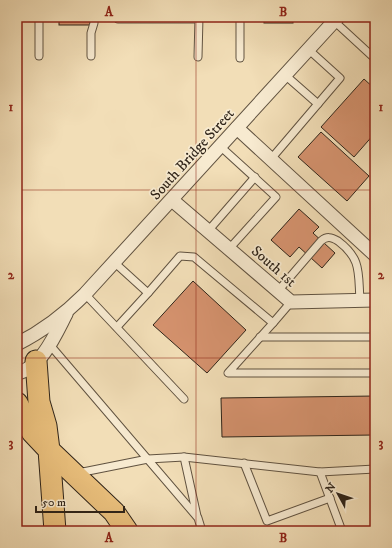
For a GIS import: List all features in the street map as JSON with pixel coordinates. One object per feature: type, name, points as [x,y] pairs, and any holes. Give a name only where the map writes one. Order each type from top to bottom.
[{"type":"main road","points":[[36,361],[39,402],[46,426],[49,450],[55,531]]},
{"type":"main road","points":[[17,404],[24,430],[49,450],[114,512],[127,531]]},
{"type":"street","name":"South Bridge Street","points":[[17,344],[39,333],[68,311],[85,294],[221,147],[336,19]]},
{"type":"street","points":[[237,128],[375,255]]},
{"type":"street","name":"South 1st","points":[[172,200],[290,302],[375,300]]},
{"type":"street","name":"South Bridge Street","points":[[17,373],[22,372],[36,361],[50,345],[68,311]]},
{"type":"lane","points":[[38,56],[40,17]]},
{"type":"lane","points":[[91,56],[90,33],[94,23],[94,17]]},
{"type":"lane","points":[[240,17],[240,58]]},
{"type":"lane","points":[[118,19],[199,18],[198,57]]},
{"type":"lane","points":[[336,19],[372,56],[375,53]]},
{"type":"lane","points":[[271,159],[340,78],[308,50]]},
{"type":"lane","points":[[285,75],[318,104]]},
{"type":"lane","points":[[221,147],[276,197],[229,249]]},
{"type":"lane","points":[[208,231],[255,178]]},
{"type":"lane","points":[[278,291],[321,241],[325,238],[332,237],[347,248],[355,259],[358,272],[360,300]]},
{"type":"lane","points":[[117,327],[180,256],[194,257],[273,323]]},
{"type":"lane","points":[[115,263],[148,293]]},
{"type":"lane","points":[[85,294],[184,399]]},
{"type":"lane","points":[[290,302],[228,373],[375,373]]},
{"type":"lane","points":[[260,337],[375,337]]},
{"type":"lane","points":[[50,345],[198,518]]},
{"type":"lane","points":[[184,457],[202,531]]},
{"type":"lane","points":[[74,474],[148,459],[184,457],[320,472],[375,469]]},
{"type":"lane","points":[[244,464],[267,521],[330,498]]},
{"type":"lane","points":[[320,472],[342,531]]},
{"type":"building","points":[[59,17],[90,17],[90,25],[59,25]]},
{"type":"building","points":[[264,17],[293,17],[293,23],[264,23]]},
{"type":"building","points":[[364,79],[375,89],[375,133],[354,157],[321,127]]},
{"type":"building","points":[[321,132],[369,176],[347,201],[298,157]]},
{"type":"building","points":[[299,209],[319,227],[313,233],[335,253],[322,268],[299,247],[290,257],[271,240]]},
{"type":"building","points":[[193,281],[246,330],[207,373],[153,325]]},
{"type":"building","points":[[375,396],[375,435],[222,437],[221,398]]}]
